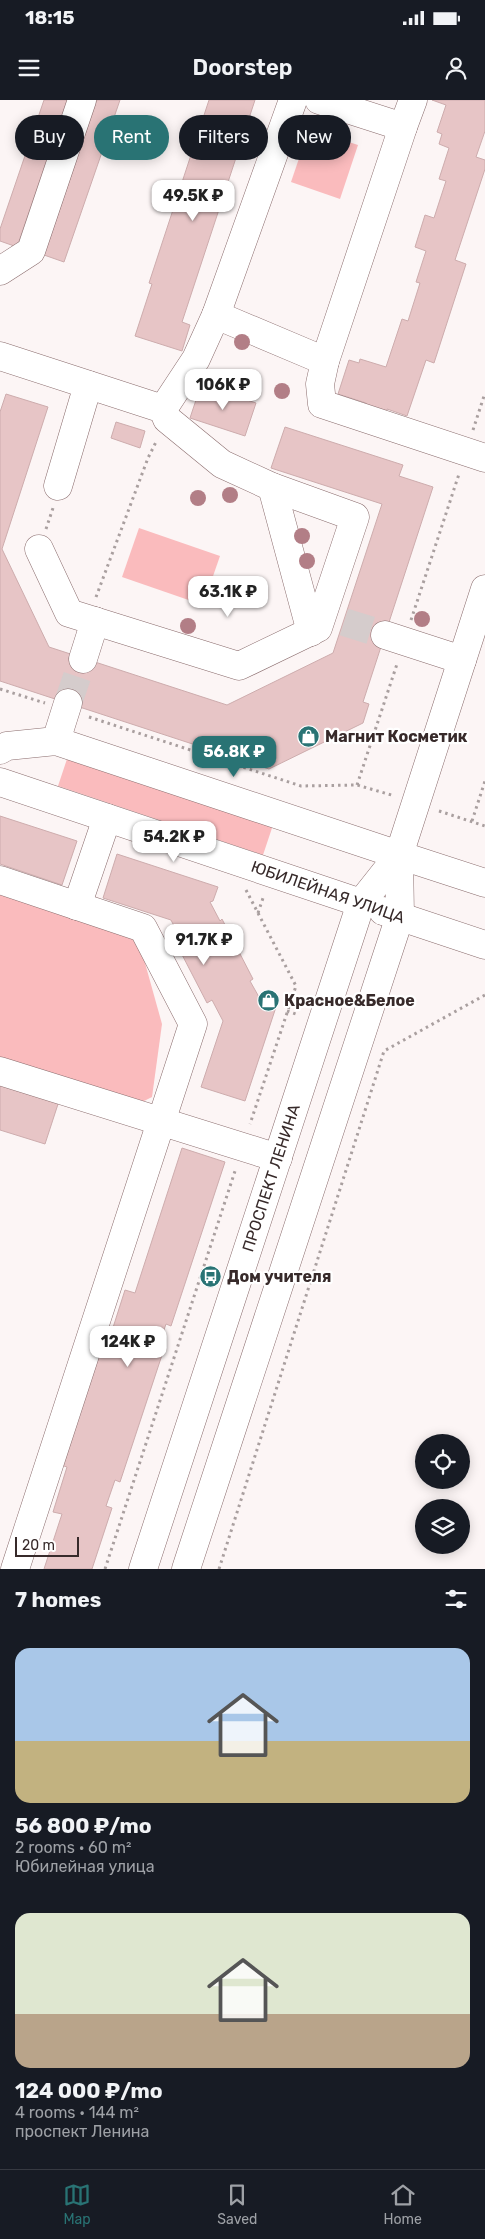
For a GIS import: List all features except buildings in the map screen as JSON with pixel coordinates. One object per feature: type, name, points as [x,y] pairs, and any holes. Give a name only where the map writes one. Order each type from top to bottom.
[{"type":"main road","points":[[0,270],[31,251],[82,100]]},
{"type":"main road","points":[[165,414],[196,359],[216,315],[294,100]]},
{"type":"main road","points":[[319,100],[403,127]]},
{"type":"main road","points":[[413,100],[325,361],[320,384],[322,404],[475,455]]},
{"type":"main road","points":[[216,315],[325,361]]},
{"type":"main road","points":[[0,356],[88,385],[165,414],[222,464],[272,487],[355,517],[326,623],[239,666],[70,612],[42,540]]},
{"type":"main road","points":[[56,496],[88,385]]},
{"type":"main road","points":[[272,487],[326,623]]},
{"type":"main road","name":"ПРОСПЕКТ ЛЕНИНА","points":[[186,1569],[400,916],[399,855],[485,589]]},
{"type":"main road","points":[[83,659],[92,620]]},
{"type":"main road","points":[[394,638],[462,660]]},
{"type":"main road","points":[[56,741],[67,707]]},
{"type":"main road","points":[[0,750],[7,746],[56,741],[485,884]]},
{"type":"main road","name":"ЮБИЛЕЙНАЯ УЛИЦА","points":[[0,782],[485,945]]},
{"type":"main road","points":[[77,906],[107,818]]},
{"type":"main road","name":"ПРОСПЕКТ ЛЕНИНА","points":[[143,1569],[361,903],[399,855]]},
{"type":"main road","points":[[0,880],[143,928],[193,1024],[15,1569]]},
{"type":"main road","points":[[0,1071],[278,1158]]},
{"type":"path","points":[[0,688],[67,707],[301,786],[357,784],[394,638],[475,455],[485,393]]},
{"type":"path","points":[[92,620],[165,414]]},
{"type":"path","points":[[42,540],[56,496]]},
{"type":"path","points":[[472,822],[485,781]]},
{"type":"path","points":[[105,1569],[296,986],[242,882]]},
{"type":"path","points":[[219,1569],[384,1052],[485,995]]},
{"type":"shaded area","points":[[351,143],[358,145],[340,199],[291,182],[298,160],[351,160]]},
{"type":"shaded area","points":[[139,528],[220,556],[203,605],[122,577]]},
{"type":"shaded area","points":[[69,753],[274,822],[263,855],[58,786]]},
{"type":"shaded area","points":[[0,886],[121,928],[140,945],[162,1024],[152,1097],[138,1104],[0,1061]]},
{"type":"tunnel","points":[[344,622],[385,635]]},
{"type":"tunnel","points":[[68,703],[83,659]]},
{"type":"place","name":"Магнит Косметик","points":[[309,736]]},
{"type":"place","name":"Красное&Белое","points":[[268,1000]]},
{"type":"place","name":"Дом учителя","points":[[211,1276]]}]
